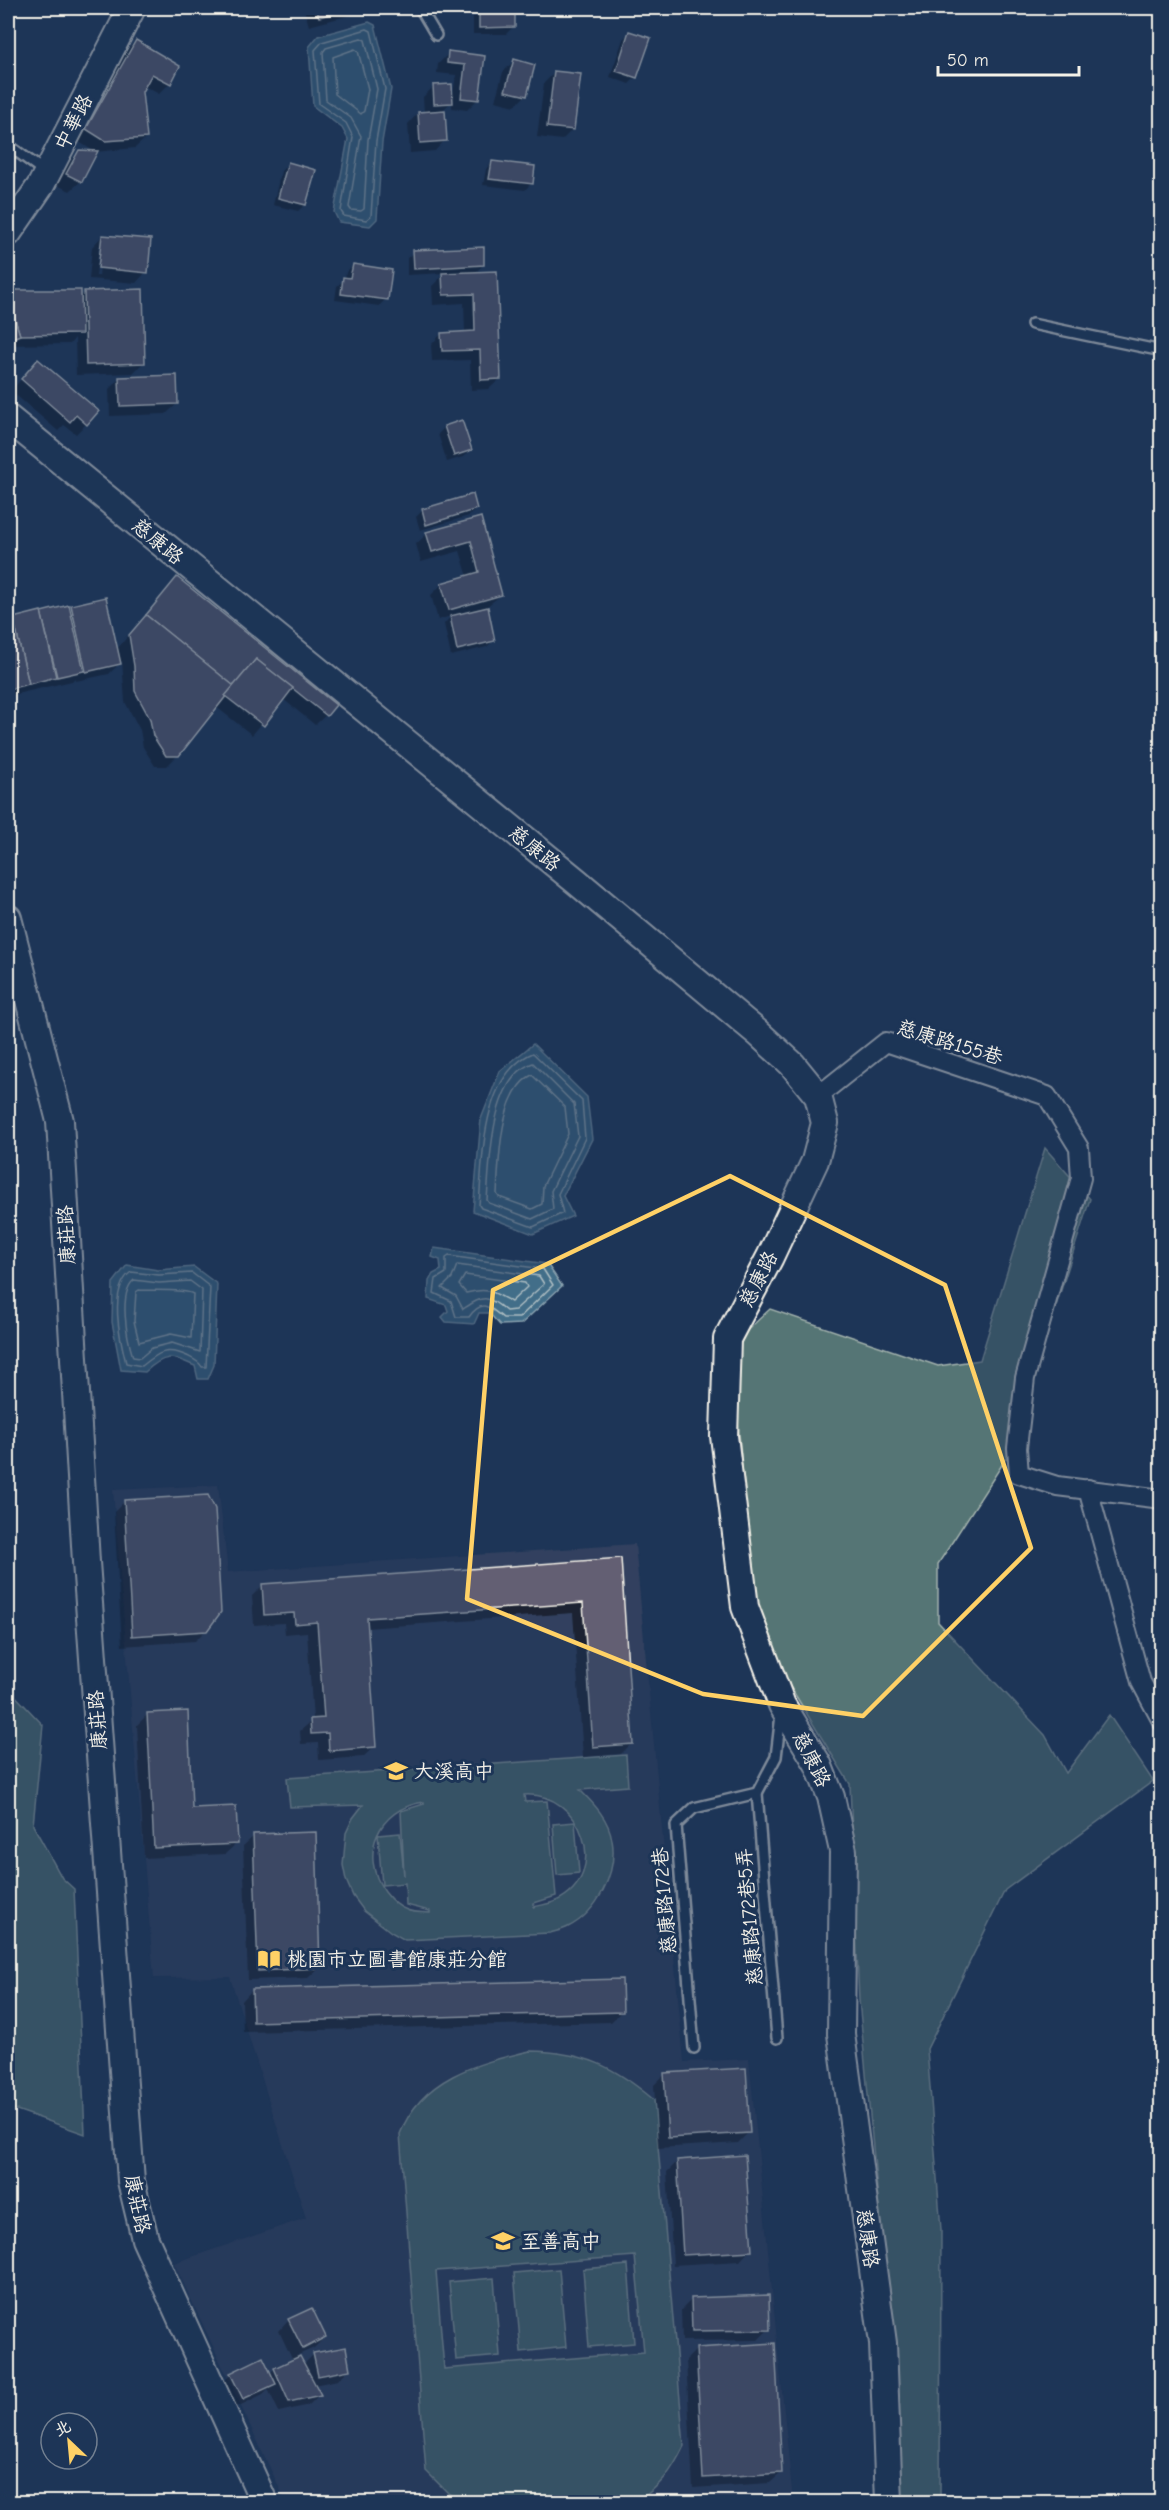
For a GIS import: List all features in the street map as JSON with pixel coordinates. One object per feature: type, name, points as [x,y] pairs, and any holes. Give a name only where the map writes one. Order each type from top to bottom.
[{"type":"street","name":"中華路","points":[[8,233],[47,173],[132,8]]},
{"type":"street","name":"慈康路","points":[[8,418],[603,904],[792,1064],[818,1096],[825,1123],[815,1161],[770,1257],[727,1339],[723,1436],[745,1607],[782,1705],[818,1764],[831,1797],[843,1851],[842,2034],[883,2343],[889,2502]]},
{"type":"street","name":"康莊路","points":[[8,918],[60,1121],[86,1562],[131,2181],[145,2239],[264,2502]]},
{"type":"street","name":"慈康路155巷","points":[[818,1096],[886,1042],[1047,1096],[1079,1148],[1081,1178],[1025,1378],[1017,1448],[1019,1474],[1057,1486],[1088,1489]]},
{"type":"street","points":[[1161,1499],[1088,1489],[1141,1682],[1161,1721]]},
{"type":"lane","points":[[420,8],[436,35]]},
{"type":"lane","points":[[8,146],[47,173]]},
{"type":"lane","points":[[1032,324],[1161,351]]},
{"type":"lane","points":[[757,1793],[776,1757],[782,1705]]},
{"type":"lane","name":"慈康路172巷5弄","points":[[757,1793],[777,2038]]},
{"type":"lane","name":"慈康路172巷","points":[[694,2048],[676,1825],[694,1808],[757,1793]]},
{"type":"highlighted area","points":[[730,1176],[945,1285],[1031,1548],[863,1716],[703,1694],[467,1599],[493,1290]]},
{"type":"shaded area","points":[[218,1485],[228,1572],[635,1544],[684,2062],[749,2059],[793,2502],[286,2502],[174,2263],[306,2218],[230,1977],[154,1978],[113,1490]]},
{"type":"green space","points":[[1045,1148],[1090,1199],[1009,1454],[938,1564],[938,1622],[1045,1735],[1066,1773],[1109,1715],[1153,1781],[1005,1890],[927,2049],[941,2230],[940,2502],[902,2502],[897,2399],[859,2000],[850,1784],[756,1631],[738,1421],[738,1339],[770,1309],[938,1366],[980,1360]]},
{"type":"green space","points":[[8,1688],[43,1725],[33,1825],[62,1878],[74,1889],[85,2134],[8,2107]]},
{"type":"green space","points":[[626,1755],[628,1786],[580,1790],[608,1825],[613,1852],[612,1865],[603,1890],[588,1912],[578,1921],[550,1933],[405,1940],[364,1911],[353,1896],[346,1880],[343,1865],[346,1833],[353,1818],[363,1805],[290,1807],[287,1778]],"holes":[[[524,1795],[544,1797],[561,1806],[574,1820],[583,1837],[586,1855],[583,1873],[573,1889],[556,1901],[534,1907],[534,1903],[556,1896],[547,1801],[525,1802]],[[424,1802],[424,1804],[401,1811],[404,1876],[400,1833],[378,1835],[382,1885],[405,1883],[406,1905],[430,1911],[430,1913],[409,1911],[395,1903],[385,1892],[377,1878],[373,1863],[373,1849],[377,1835],[384,1823],[395,1813],[408,1806]]]},
{"type":"green space","points":[[575,1822],[579,1873],[557,1875],[553,1824]]},
{"type":"green space","points":[[530,2051],[567,2054],[597,2063],[625,2078],[654,2100],[684,2446],[665,2478],[637,2502],[462,2502],[449,2494],[426,2471],[400,2134],[409,2115],[436,2086],[471,2068]],"holes":[[[635,2256],[644,2352],[444,2369],[436,2271]]]},
{"type":"green space","points":[[628,2265],[634,2343],[589,2347],[583,2269]]},
{"type":"green space","points":[[559,2269],[566,2347],[521,2352],[514,2273]]},
{"type":"green space","points":[[494,2278],[500,2356],[456,2360],[449,2282]]},
{"type":"water","points":[[369,22],[375,25],[391,89],[382,142],[377,219],[370,226],[339,222],[334,212],[348,139],[342,128],[313,106],[309,47],[318,36]]},
{"type":"water","points":[[533,1044],[587,1097],[592,1139],[563,1196],[573,1216],[533,1234],[473,1211],[481,1119],[500,1071]]},
{"type":"water","points":[[434,1248],[547,1264],[562,1286],[521,1324],[500,1325],[489,1313],[479,1313],[474,1324],[446,1322],[442,1317],[448,1311],[446,1305],[428,1299],[429,1281],[433,1274],[441,1270],[440,1260],[432,1257]]},
{"type":"water","points":[[127,1265],[158,1270],[194,1267],[217,1284],[214,1365],[208,1379],[198,1379],[195,1366],[174,1358],[163,1359],[145,1372],[121,1370],[112,1322],[113,1283]]},
{"type":"building","points":[[316,8],[352,8],[319,17]]},
{"type":"building","points":[[479,8],[515,8],[515,27],[479,28]]},
{"type":"building","points":[[629,31],[651,38],[637,78],[616,71]]},
{"type":"building","points":[[136,40],[180,66],[171,84],[152,74],[142,92],[147,138],[105,141],[86,129]]},
{"type":"building","points":[[448,51],[485,56],[479,100],[461,98],[465,65],[447,63]]},
{"type":"building","points":[[514,59],[535,65],[527,96],[505,91]]},
{"type":"building","points":[[554,71],[581,74],[574,130],[547,127]]},
{"type":"building","points":[[452,84],[453,103],[434,104],[433,85]]},
{"type":"building","points":[[445,110],[447,141],[420,143],[418,112]]},
{"type":"building","points":[[79,150],[98,151],[82,182],[66,174]]},
{"type":"building","points":[[492,161],[535,166],[533,184],[489,179]]},
{"type":"building","points":[[288,162],[316,170],[306,205],[278,198]]},
{"type":"building","points":[[102,235],[151,239],[148,273],[98,268]]},
{"type":"building","points":[[484,247],[484,265],[414,269],[413,250]]},
{"type":"building","points":[[353,264],[392,270],[388,300],[341,294],[343,277],[350,278]]},
{"type":"building","points":[[497,271],[501,379],[481,380],[480,350],[442,351],[441,333],[475,331],[474,294],[443,295],[442,273]]},
{"type":"building","points":[[143,289],[145,363],[86,365],[84,291]]},
{"type":"building","points":[[8,290],[81,290],[82,334],[20,335],[8,298]]},
{"type":"building","points":[[8,298],[20,335],[8,340]]},
{"type":"building","points":[[38,359],[99,411],[87,425],[76,415],[70,422],[21,379]]},
{"type":"building","points":[[177,375],[178,404],[120,406],[119,377]]},
{"type":"building","points":[[462,420],[472,450],[454,456],[444,426]]},
{"type":"building","points":[[473,494],[477,509],[426,525],[422,509]]},
{"type":"building","points":[[481,517],[502,595],[449,610],[441,583],[479,572],[471,541],[432,552],[426,532]]},
{"type":"building","points":[[177,577],[336,705],[327,716],[256,659],[234,686],[146,615]]},
{"type":"building","points":[[106,597],[121,664],[86,672],[71,605]]},
{"type":"building","points":[[69,605],[84,671],[57,677],[41,612]]},
{"type":"building","points":[[488,607],[495,641],[457,650],[450,616]]},
{"type":"building","points":[[41,611],[56,677],[29,684],[13,618]]},
{"type":"building","points":[[146,615],[234,686],[179,756],[166,756],[153,736],[150,719],[135,691],[129,635]]},
{"type":"building","points":[[13,618],[29,684],[8,689],[8,619]]},
{"type":"building","points":[[256,659],[293,688],[264,726],[225,696]]},
{"type":"building","points":[[208,1495],[215,1509],[221,1612],[207,1631],[132,1636],[124,1500]]},
{"type":"building","points":[[621,1558],[633,1744],[593,1747],[583,1603],[367,1618],[376,1747],[329,1751],[328,1733],[311,1734],[310,1719],[324,1718],[317,1622],[295,1624],[294,1613],[264,1615],[262,1584]]},
{"type":"building","points":[[188,1711],[192,1808],[236,1806],[238,1844],[154,1848],[147,1713]]},
{"type":"building","points":[[316,1832],[320,1968],[258,1971],[253,1834]]},
{"type":"building","points":[[622,1979],[623,2012],[253,2022],[252,1989]]},
{"type":"building","points":[[746,2068],[750,2133],[668,2138],[664,2073]]},
{"type":"building","points":[[745,2155],[752,2251],[683,2255],[677,2160]]},
{"type":"building","points":[[769,2295],[770,2330],[692,2331],[691,2298]]},
{"type":"building","points":[[312,2308],[326,2337],[303,2349],[288,2319]]},
{"type":"building","points":[[775,2343],[782,2473],[703,2478],[696,2348]]},
{"type":"building","points":[[346,2347],[350,2370],[318,2376],[313,2353]]},
{"type":"building","points":[[300,2356],[321,2395],[289,2402],[274,2368]]},
{"type":"building","points":[[263,2357],[276,2384],[243,2399],[230,2373]]},
{"type":"place","name":"大溪高中","points":[[396,1771]]},
{"type":"place","name":"桃園市立圖書館康莊分館","points":[[269,1959]]},
{"type":"place","name":"至善高中","points":[[503,2241]]}]
